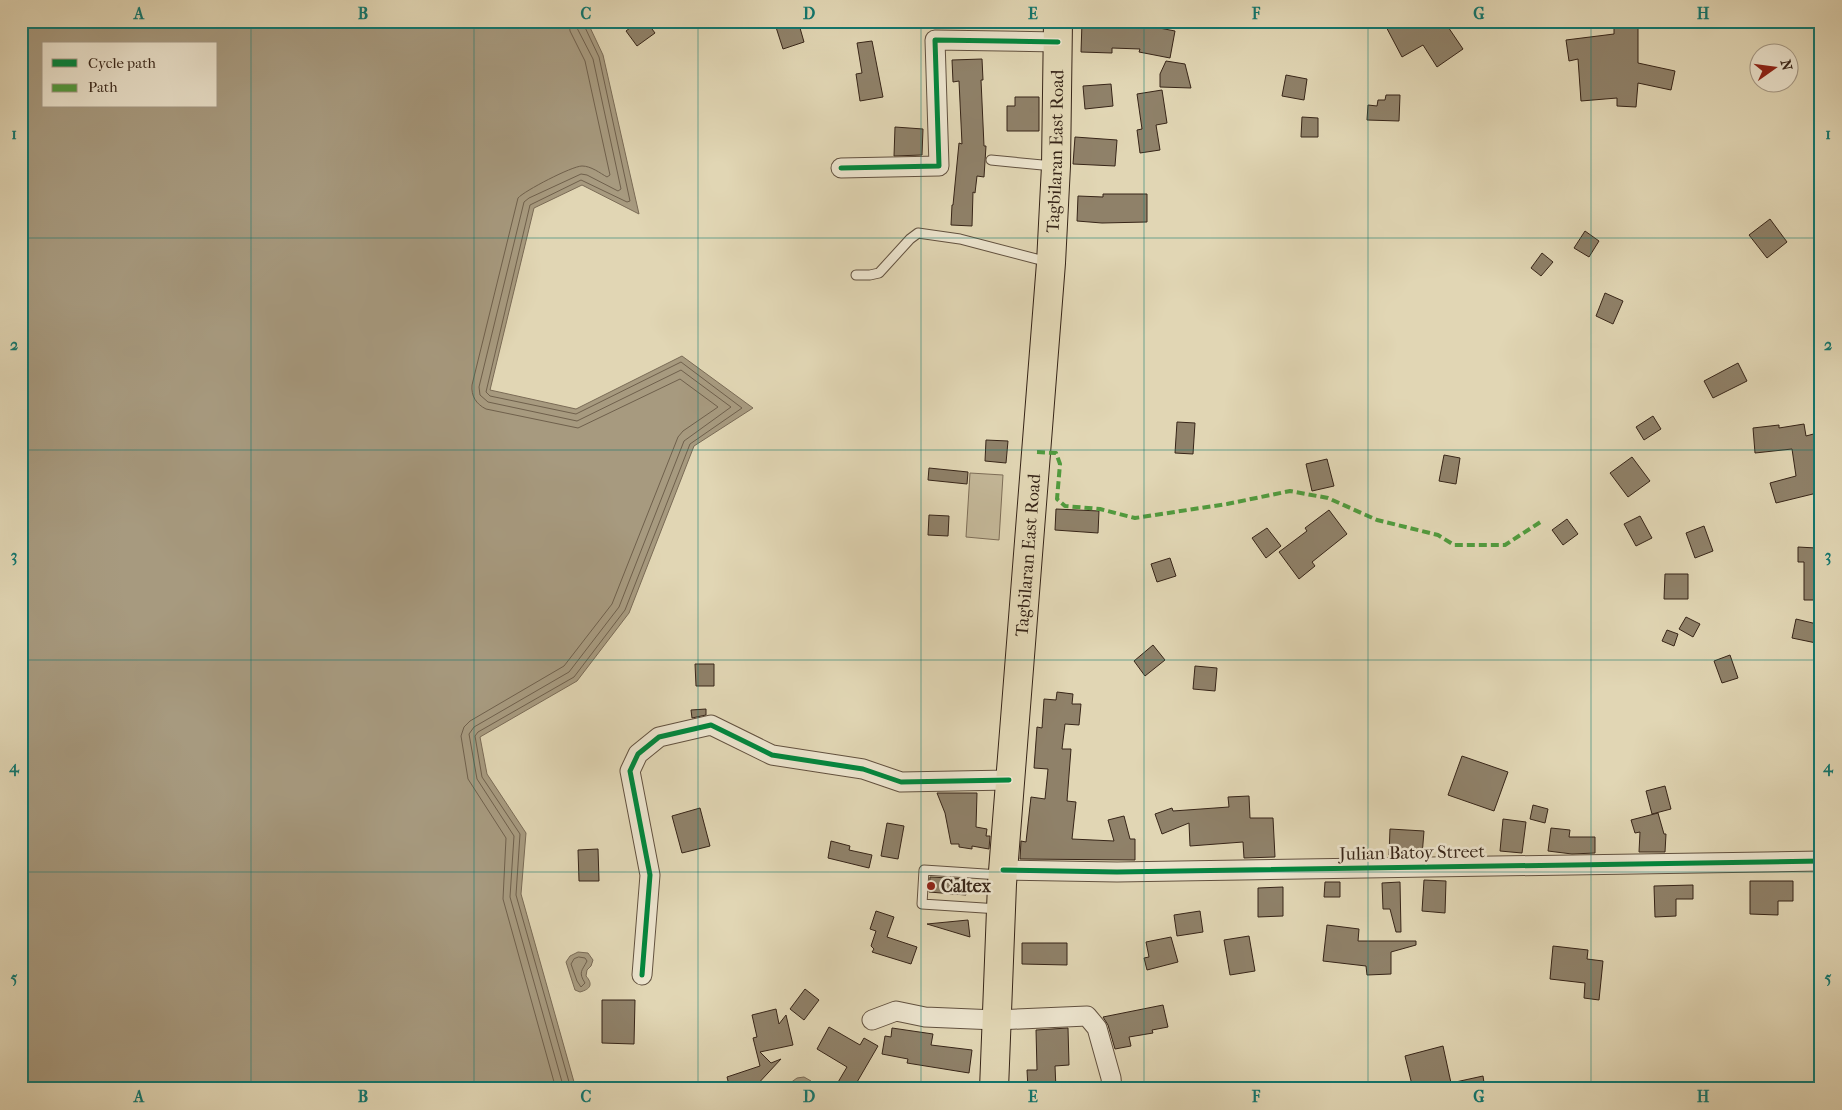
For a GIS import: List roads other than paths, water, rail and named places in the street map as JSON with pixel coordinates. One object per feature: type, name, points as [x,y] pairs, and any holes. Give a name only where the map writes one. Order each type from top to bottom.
[{"type":"main road","name":"Tagbilaran East Road","points":[[994,1089],[1000,909],[1051,263],[1056,166],[1058,32]]},
{"type":"street","points":[[840,168],[939,166],[935,40],[1058,32]]},
{"type":"street","points":[[642,975],[650,875],[630,771],[638,754],[659,737],[711,725],[772,755],[863,769],[901,782],[1009,780]]},
{"type":"street","name":"Julian Batoy Street","points":[[1003,873],[1821,861]]},
{"type":"street","points":[[872,1020],[896,1011],[925,1017],[996,1020],[1088,1016],[1097,1028],[1112,1078],[1112,1089]]},
{"type":"lane","points":[[991,160],[1056,166]]},
{"type":"lane","points":[[856,275],[879,273],[910,239],[918,233],[960,239],[1051,263]]},
{"type":"lane","points":[[1000,909],[922,904],[924,870],[1003,873]]},
{"type":"water","points":[[21,21],[587,21],[603,55],[639,214],[582,185],[534,208],[490,390],[576,409],[682,356],[753,408],[694,446],[629,613],[577,681],[480,737],[487,774],[526,833],[521,894],[576,1089],[21,1089]]},
{"type":"water","points":[[578,952],[588,953],[593,960],[586,976],[590,981],[590,986],[580,992],[575,990],[566,962],[570,956]]},
{"type":"water","points":[[804,1077],[811,1081],[813,1089],[782,1089],[797,1078]]},
{"type":"place","name":"Caltex","points":[[931,886]]}]
